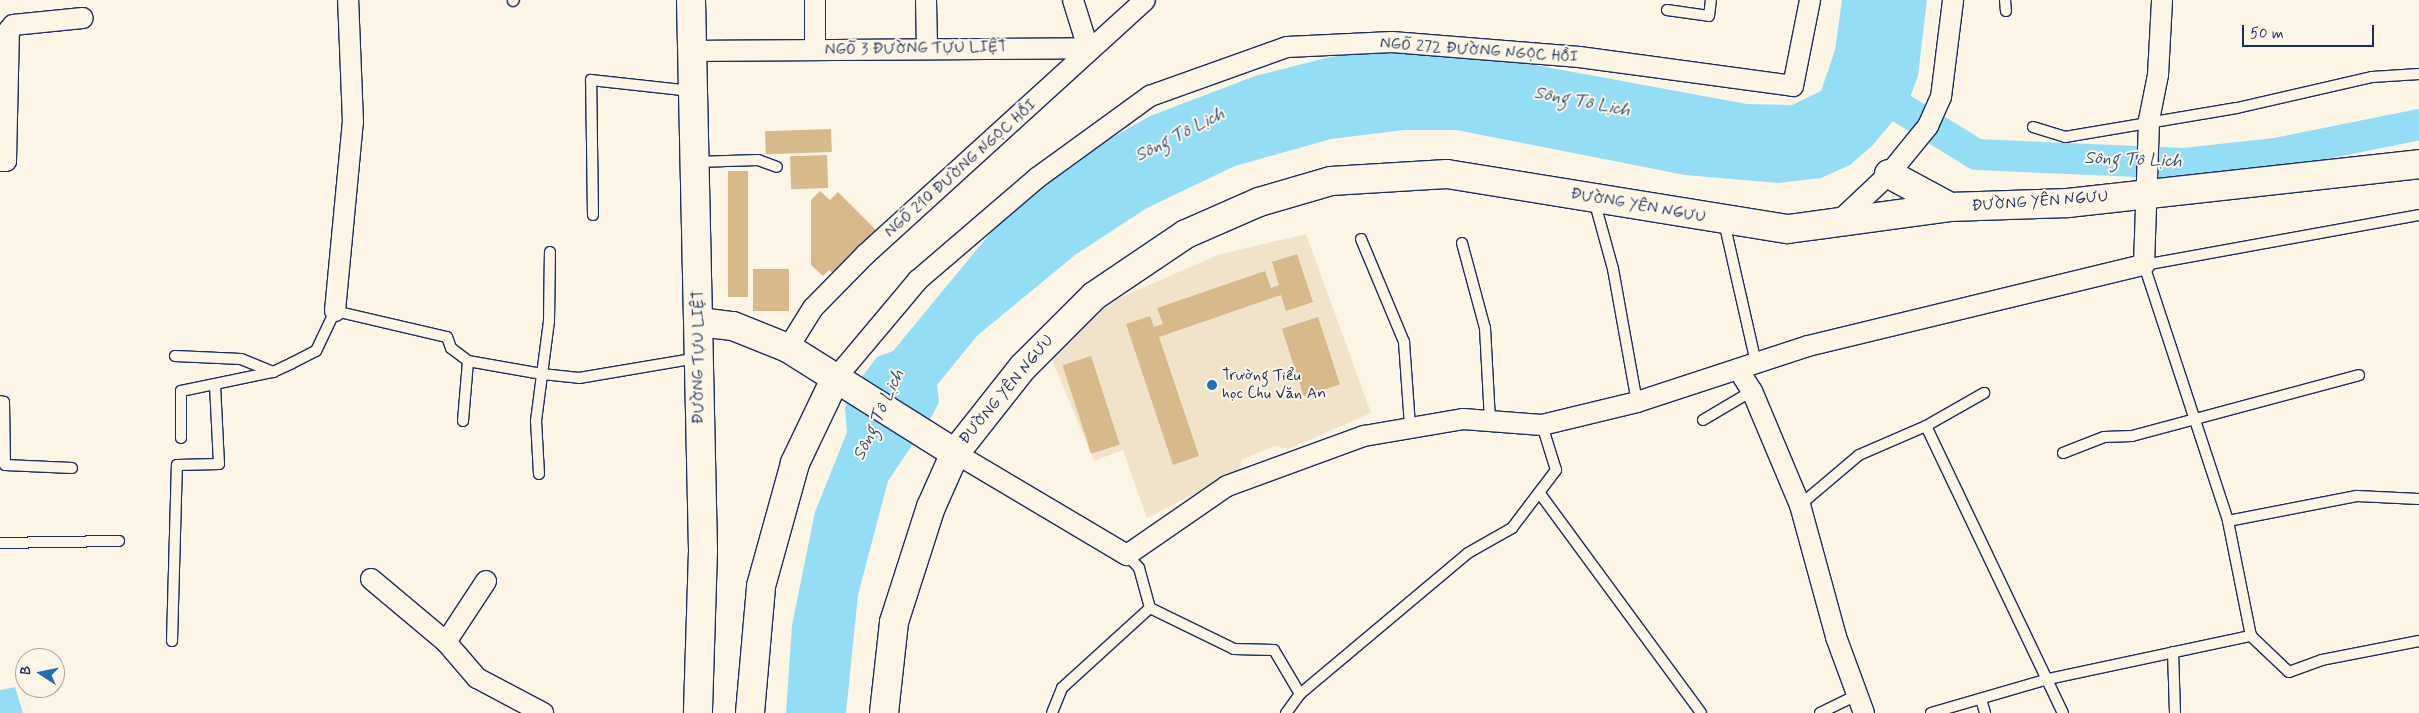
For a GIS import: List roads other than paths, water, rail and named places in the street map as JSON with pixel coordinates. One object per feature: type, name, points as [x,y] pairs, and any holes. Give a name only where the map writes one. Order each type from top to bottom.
[{"type":"street","points":[[335,311],[353,122],[348,0]]},
{"type":"street","name":"ĐƯỜNG TỰU LIỆT","points":[[691,0],[696,162],[702,551],[698,713]]},
{"type":"street","points":[[815,0],[815,50]]},
{"type":"street","points":[[926,0],[927,47]]},
{"type":"street","points":[[1073,0],[1088,48]]},
{"type":"street","name":"NGÕ 210 ĐƯỜNG NGỌC HỒI","points":[[788,348],[812,308],[866,254],[1066,74],[1088,48],[1145,0]]},
{"type":"street","name":"NGÕ 272 ĐƯỜNG NGỌC HỒI","points":[[842,383],[918,280],[1037,178],[1150,96],[1286,47],[1392,42],[1579,57],[1793,86],[1810,0]]},
{"type":"street","points":[[1836,224],[1889,174],[1928,126],[1941,97],[1953,0]]},
{"type":"street","points":[[699,322],[733,326],[788,348],[842,383],[1127,555],[1227,486],[1364,436],[1410,426],[1463,419],[1542,425],[1637,402],[1808,346],[2144,265],[2145,185],[2149,128],[2158,75],[2162,0]]},
{"type":"street","points":[[0,161],[6,161],[4,30],[13,24],[83,18]]},
{"type":"street","name":"NGÕ 3 ĐƯỜNG TỰU LIỆT","points":[[693,52],[927,47],[1088,48]]},
{"type":"street","name":"ĐƯỜNG YÊN NGƯU","points":[[884,713],[894,622],[948,447],[1022,367],[1094,296],[1186,234],[1259,202],[1331,181],[1418,174],[1512,182],[1724,222],[1788,229],[1836,224],[1950,207],[2145,185],[2419,164]]},
{"type":"street","points":[[1889,174],[1950,207]]},
{"type":"street","points":[[1747,366],[1752,391],[1800,505],[1860,704]]},
{"type":"street","points":[[750,713],[761,586],[795,463],[842,383]]},
{"type":"street","points":[[371,579],[446,642],[477,678],[543,713]]},
{"type":"street","points":[[446,642],[486,581]]},
{"type":"lane","points":[[1667,10],[1709,16],[1711,0]]},
{"type":"lane","points":[[2033,127],[2065,137],[2149,128],[2372,77],[2419,74]]},
{"type":"lane","points":[[593,215],[591,80],[694,91]]},
{"type":"lane","points":[[696,162],[758,160],[777,167]]},
{"type":"lane","points":[[1593,198],[1613,270],[1637,402]]},
{"type":"lane","points":[[2419,215],[2144,265],[2228,521],[2251,636],[2288,672],[2322,660],[2419,641]]},
{"type":"lane","points":[[1724,222],[1747,366]]},
{"type":"lane","points":[[1361,239],[1404,342],[1410,426]]},
{"type":"lane","points":[[1462,243],[1485,328],[1490,421]]},
{"type":"lane","points":[[539,474],[536,421],[549,321],[550,252]]},
{"type":"lane","points":[[181,438],[180,391],[215,386],[273,372],[316,350],[335,311],[447,337],[451,348],[468,361],[542,374],[579,378],[698,358]]},
{"type":"lane","points":[[175,356],[241,359],[273,372]]},
{"type":"lane","points":[[463,421],[468,361]]},
{"type":"lane","points":[[2064,453],[2104,437],[2132,436],[2196,420],[2264,397],[2359,375]]},
{"type":"lane","points":[[172,641],[177,465],[219,464],[215,386]]},
{"type":"lane","points":[[1703,420],[1752,391]]},
{"type":"lane","points":[[1800,505],[1859,456],[1926,426],[1984,392]]},
{"type":"lane","points":[[0,401],[4,402],[4,465],[72,468]]},
{"type":"lane","points":[[1286,713],[1300,694],[1452,565],[1512,528],[1541,495],[1556,470],[1542,425]]},
{"type":"lane","points":[[1926,426],[2063,713]]},
{"type":"lane","points":[[1541,495],[1701,713]]},
{"type":"lane","points":[[2228,521],[2357,496],[2419,499]]},
{"type":"lane","points":[[0,542],[119,541]]},
{"type":"lane","points":[[1127,555],[1139,568],[1150,608],[1234,649],[1274,650],[1300,694]]},
{"type":"lane","points":[[1052,713],[1062,688],[1150,608]]},
{"type":"lane","points":[[1932,713],[2048,679],[2251,636]]},
{"type":"lane","points":[[2173,652],[2175,713]]},
{"type":"lane","points":[[1981,699],[1985,713]]},
{"type":"lane","points":[[1820,713],[1860,704]]},
{"type":"water","points":[[1842,0],[1927,0],[1918,76],[1908,103],[1872,146],[1850,165],[1821,178],[1778,183],[1685,175],[1456,130],[1404,130],[1331,139],[1235,166],[1147,208],[1075,255],[977,336],[937,385],[939,402],[933,414],[888,481],[858,595],[846,713],[786,713],[792,625],[815,512],[847,432],[845,408],[852,390],[877,357],[893,351],[1002,219],[1073,160],[1150,116],[1255,76],[1330,57],[1407,48],[1469,53],[1747,104],[1792,105],[1821,91],[1835,50]]},
{"type":"water","points":[[15,687],[15,698],[18,698],[23,713],[0,713],[0,690]]},
{"type":"waterway","name":"Sông Tô Lịch","points":[[1867,87],[1976,154],[2184,163],[2275,153],[2419,124]]},
{"type":"place","name":"Trường Tiểu học Chu Văn An","points":[[1212,385]]}]
